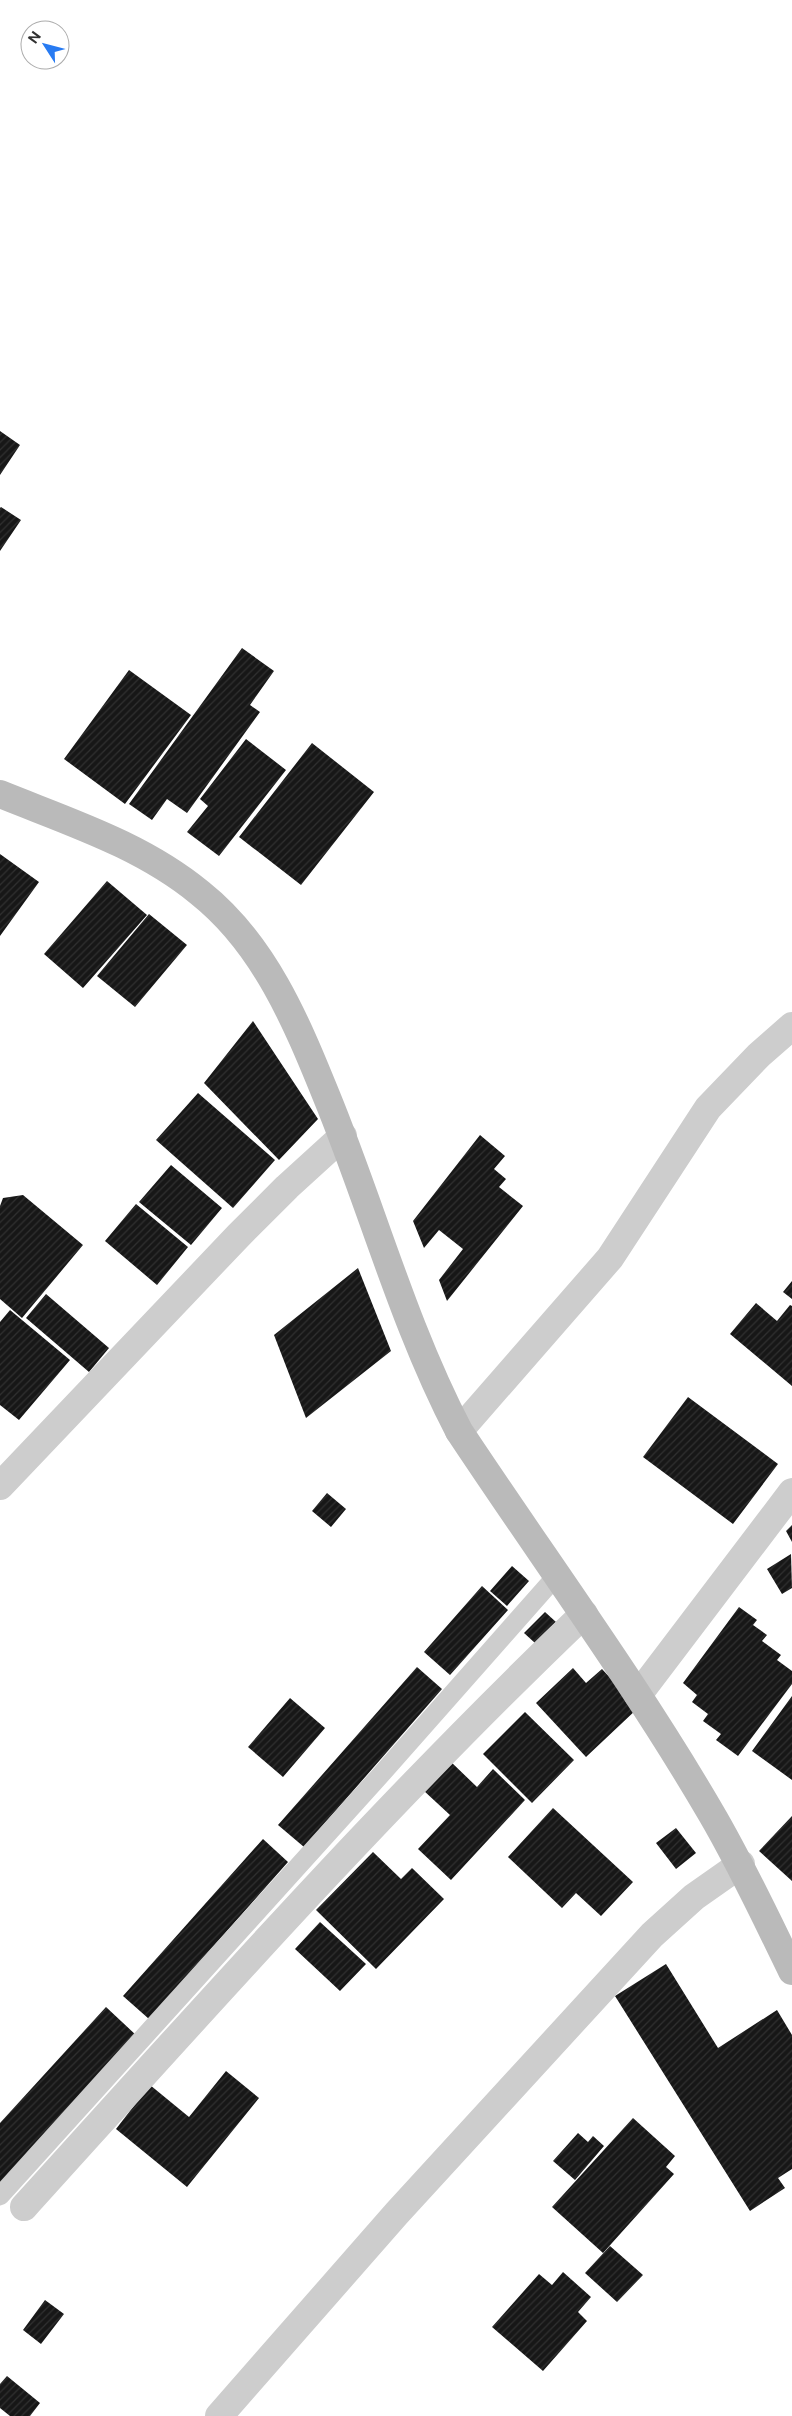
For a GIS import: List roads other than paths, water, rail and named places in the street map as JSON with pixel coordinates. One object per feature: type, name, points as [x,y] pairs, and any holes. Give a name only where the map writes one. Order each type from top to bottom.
[{"type":"street","points":[[0,794],[126,845],[182,880],[223,914],[260,958],[278,988],[307,1048],[343,1136],[420,1350],[435,1385],[459,1431],[558,1574],[638,1695],[711,1812],[740,1864],[792,1971]]},
{"type":"street","points":[[459,1431],[610,1258],[708,1108],[759,1055],[792,1026]]},
{"type":"street","points":[[4,1473],[287,1186],[343,1136]]},
{"type":"street","points":[[638,1695],[792,1492]]},
{"type":"street","points":[[12,2202],[492,1703],[584,1614]]},
{"type":"street","points":[[219,2416],[443,2163],[645,1942],[677,1911],[740,1864]]},
{"type":"lane","points":[[12,2202],[377,1779],[558,1574]]}]
